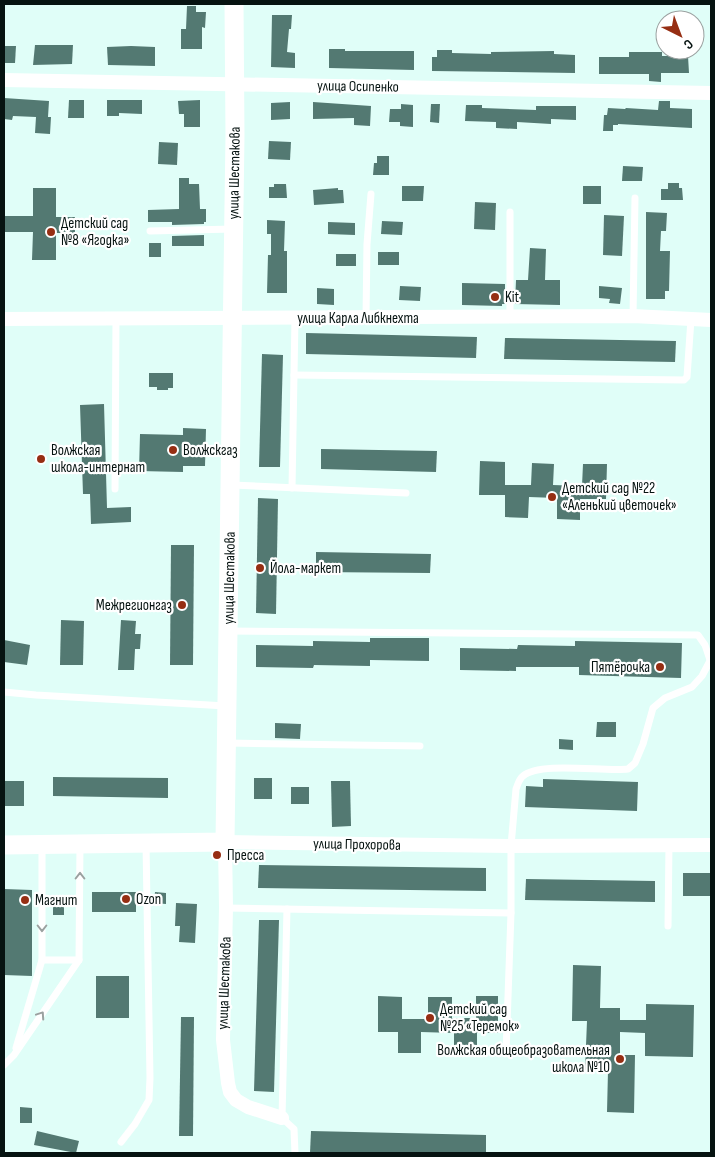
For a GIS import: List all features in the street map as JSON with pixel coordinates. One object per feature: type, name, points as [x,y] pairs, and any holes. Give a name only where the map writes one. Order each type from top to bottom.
[{"type":"main road","name":"улица Шестакова","points":[[225,842],[234,229],[234,4]]},
{"type":"main road","name":"улица Прохорова","points":[[4,845],[225,842]]},
{"type":"street","name":"улица Осипенко","points":[[4,80],[711,93]]},
{"type":"street","name":"улица Карла Либкнехта","points":[[4,319],[633,316],[711,320]]},
{"type":"street","name":"улица Прохорова","points":[[225,842],[511,846],[711,845]]},
{"type":"street","name":"улица Шестакова","points":[[225,842],[226,908],[223,1040],[228,1084],[230,1092],[236,1100],[248,1107],[282,1118]]},
{"type":"lane","points":[[366,318],[367,244],[371,194]]},
{"type":"lane","points":[[633,316],[635,198]]},
{"type":"lane","points":[[510,212],[510,317]]},
{"type":"lane","points":[[150,231],[234,229]]},
{"type":"lane","points":[[115,489],[116,318]]},
{"type":"lane","points":[[292,488],[295,318]]},
{"type":"lane","points":[[294,375],[684,380],[687,377],[691,319]]},
{"type":"lane","points":[[230,485],[406,492]]},
{"type":"lane","points":[[228,631],[698,635],[705,645],[711,660],[702,676],[692,687],[665,698],[653,708],[643,744],[635,762],[628,769],[549,769],[532,771],[523,776],[519,781],[516,789],[511,846],[511,913],[506,1053]]},
{"type":"lane","points":[[4,692],[227,706]]},
{"type":"lane","points":[[226,743],[420,746]]},
{"type":"lane","points":[[14,1055],[42,960],[42,844]]},
{"type":"lane","points":[[4,1065],[14,1055],[79,960],[80,844]]},
{"type":"lane","points":[[121,1142],[135,1124],[149,1100],[146,844]]},
{"type":"lane","points":[[668,926],[669,846]]},
{"type":"lane","points":[[226,908],[511,913]]},
{"type":"lane","points":[[287,909],[282,1118],[294,1129],[295,1153]]},
{"type":"lane","points":[[42,960],[79,960]]},
{"type":"building","points":[[187,6],[196,6],[196,12],[206,12],[205,28],[202,27],[202,49],[181,49],[181,29],[186,29]]},
{"type":"building","points":[[272,15],[292,15],[287,52],[295,53],[295,68],[271,67]]},
{"type":"building","points":[[35,45],[73,45],[72,64],[33,65]]},
{"type":"building","points":[[4,46],[16,46],[15,63],[4,63]]},
{"type":"building","points":[[107,47],[155,47],[155,66],[108,65]]},
{"type":"building","points":[[329,49],[345,49],[345,51],[414,51],[414,70],[329,68]]},
{"type":"building","points":[[437,50],[452,50],[452,53],[491,54],[491,52],[554,51],[554,54],[575,55],[575,73],[432,71],[432,57],[437,57]]},
{"type":"building","points":[[629,52],[655,52],[655,60],[688,60],[689,73],[661,73],[661,82],[649,81],[649,74],[599,74],[599,57],[629,57]]},
{"type":"building","points":[[4,98],[49,101],[48,117],[51,117],[50,134],[35,133],[36,117],[13,116],[12,120],[4,119]]},
{"type":"building","points":[[69,100],[84,100],[84,118],[68,118]]},
{"type":"building","points":[[107,100],[142,100],[142,114],[119,113],[119,116],[107,116]]},
{"type":"building","points":[[200,100],[200,127],[184,127],[184,114],[179,114],[178,101]]},
{"type":"building","points":[[659,101],[670,101],[670,108],[692,109],[692,128],[618,124],[613,125],[613,131],[603,131],[604,115],[607,115],[608,108],[658,110]]},
{"type":"building","points":[[290,102],[290,119],[271,120],[271,103]]},
{"type":"building","points":[[313,102],[371,106],[370,126],[354,125],[354,118],[313,119]]},
{"type":"building","points":[[401,104],[413,105],[413,127],[400,126],[400,122],[389,122],[390,109],[401,109]]},
{"type":"building","points":[[431,104],[440,104],[439,123],[430,122]]},
{"type":"building","points":[[466,105],[482,105],[482,108],[536,110],[536,106],[576,106],[576,120],[551,119],[551,124],[517,122],[517,129],[496,128],[496,122],[465,121]]},
{"type":"building","points":[[269,141],[291,142],[290,160],[268,159]]},
{"type":"building","points":[[159,142],[178,143],[177,165],[158,164]]},
{"type":"building","points":[[377,156],[389,156],[389,175],[373,175]]},
{"type":"building","points":[[623,166],[643,167],[642,181],[622,181]]},
{"type":"building","points":[[179,178],[189,178],[189,184],[199,184],[200,209],[206,209],[206,222],[204,224],[172,225],[172,222],[148,222],[148,210],[179,209]]},
{"type":"building","points":[[668,183],[679,183],[679,188],[682,188],[683,200],[661,200],[661,189],[668,189]]},
{"type":"building","points":[[274,184],[286,184],[287,198],[269,198],[269,187],[274,187]]},
{"type":"building","points":[[402,186],[424,186],[423,201],[402,201]]},
{"type":"building","points":[[583,186],[601,186],[601,204],[583,204]]},
{"type":"building","points":[[33,188],[56,188],[56,217],[75,217],[75,233],[56,233],[56,260],[32,260],[33,232],[4,232],[4,216],[33,216]]},
{"type":"building","points":[[338,188],[338,190],[343,190],[344,203],[314,205],[313,190]]},
{"type":"building","points":[[475,202],[496,203],[495,230],[474,229]]},
{"type":"building","points":[[646,212],[667,213],[666,231],[661,231],[660,251],[670,251],[669,291],[665,291],[665,299],[646,299]]},
{"type":"building","points":[[604,215],[624,216],[622,256],[603,255]]},
{"type":"building","points":[[267,220],[285,221],[284,251],[287,251],[287,293],[267,293],[268,255],[271,255],[271,234],[267,234]]},
{"type":"building","points":[[382,221],[403,222],[402,235],[381,234]]},
{"type":"building","points":[[328,222],[355,223],[355,235],[328,234]]},
{"type":"building","points":[[204,235],[204,246],[172,246],[172,236]]},
{"type":"building","points":[[149,243],[161,243],[161,257],[149,257]]},
{"type":"building","points":[[530,248],[546,249],[545,280],[560,280],[560,305],[515,304],[516,280],[528,280]]},
{"type":"building","points":[[378,252],[399,252],[399,265],[378,265]]},
{"type":"building","points":[[336,254],[356,254],[356,266],[336,266]]},
{"type":"building","points":[[462,283],[505,284],[505,304],[502,304],[502,306],[462,305]]},
{"type":"building","points":[[400,286],[421,287],[420,301],[399,300]]},
{"type":"building","points":[[599,286],[622,288],[620,304],[609,303],[610,299],[599,298]]},
{"type":"building","points":[[317,288],[334,289],[334,305],[317,304]]},
{"type":"building","points":[[306,333],[477,337],[476,358],[306,354]]},
{"type":"building","points":[[505,338],[676,341],[675,362],[504,359]]},
{"type":"building","points":[[262,354],[283,355],[280,467],[259,467]]},
{"type":"building","points":[[149,373],[173,373],[173,388],[157,390],[157,387],[149,387]]},
{"type":"building","points":[[104,404],[107,508],[131,507],[131,522],[91,524],[90,494],[83,494],[80,405]]},
{"type":"building","name":"Волжскгаз","points":[[183,428],[206,429],[205,466],[183,466],[183,472],[139,471],[140,434],[183,435]]},
{"type":"building","points":[[321,449],[437,451],[436,472],[321,469]]},
{"type":"building","points":[[480,461],[505,462],[505,485],[531,485],[532,463],[554,464],[553,485],[582,486],[583,464],[607,464],[606,499],[580,499],[580,520],[557,519],[557,498],[529,497],[528,518],[505,517],[505,495],[479,495]]},
{"type":"building","points":[[258,498],[278,499],[276,614],[256,613]]},
{"type":"building","name":"Межрегионгаз","points":[[171,545],[194,545],[193,665],[170,665]]},
{"type":"building","points":[[316,552],[431,554],[430,573],[316,572]]},
{"type":"building","points":[[61,620],[84,621],[83,665],[60,665]]},
{"type":"building","points":[[121,620],[136,621],[135,634],[141,634],[140,649],[135,649],[134,670],[118,670]]},
{"type":"building","points":[[370,638],[429,638],[429,661],[370,660],[370,666],[256,667],[256,645],[313,646],[313,641],[370,642]]},
{"type":"building","points":[[4,640],[30,645],[27,665],[4,662]]},
{"type":"building","points":[[575,641],[682,643],[681,678],[579,675],[579,667],[516,667],[516,671],[460,670],[460,648],[517,649],[518,645],[575,646]]},
{"type":"building","points":[[597,722],[616,722],[616,737],[596,737]]},
{"type":"building","points":[[275,723],[301,724],[300,739],[275,738]]},
{"type":"building","points":[[559,739],[573,740],[573,750],[559,749]]},
{"type":"building","points":[[53,777],[168,778],[168,798],[53,796]]},
{"type":"building","points":[[254,778],[272,778],[272,799],[254,799]]},
{"type":"building","points":[[543,779],[638,782],[637,811],[525,807],[526,786],[543,787]]},
{"type":"building","points":[[4,781],[24,781],[24,806],[4,806]]},
{"type":"building","points":[[331,781],[350,781],[351,826],[332,827]]},
{"type":"building","points":[[291,787],[309,787],[309,804],[291,804]]},
{"type":"building","points":[[259,865],[486,868],[486,891],[258,888]]},
{"type":"building","points":[[683,873],[711,873],[711,896],[683,896]]},
{"type":"building","points":[[526,879],[655,881],[655,902],[525,900]]},
{"type":"building","points":[[4,889],[32,890],[32,976],[4,975]]},
{"type":"building","points":[[92,892],[136,892],[136,912],[92,912]]},
{"type":"building","points":[[155,892],[166,893],[166,904],[154,903]]},
{"type":"building","points":[[176,903],[197,904],[195,943],[179,942],[180,926],[175,926]]},
{"type":"building","points":[[53,905],[64,906],[64,915],[53,915]]},
{"type":"building","points":[[259,920],[279,920],[274,1092],[254,1091]]},
{"type":"building","points":[[573,965],[601,966],[600,1008],[620,1008],[620,1020],[646,1020],[646,1004],[694,1005],[693,1057],[645,1056],[645,1033],[620,1032],[620,1055],[635,1055],[634,1113],[607,1112],[608,1071],[585,1070],[587,1021],[572,1021]]},
{"type":"building","points":[[96,976],[129,976],[129,1018],[96,1018]]},
{"type":"building","points":[[378,996],[402,997],[402,1019],[428,1019],[428,997],[452,997],[452,1018],[476,1018],[476,996],[498,996],[498,1033],[477,1033],[477,1054],[454,1054],[454,1033],[421,1032],[421,1053],[398,1053],[398,1032],[378,1032]]},
{"type":"building","points":[[181,1017],[194,1017],[193,1136],[179,1136]]},
{"type":"building","points":[[20,1107],[32,1108],[32,1123],[20,1123]]},
{"type":"building","points":[[37,1131],[79,1141],[76,1153],[34,1145]]},
{"type":"building","points":[[311,1131],[486,1135],[486,1153],[310,1153]]},
{"type":"place","name":"Детский сад №8 «Ягодка»","points":[[51,232]]},
{"type":"place","name":"Kit","points":[[495,297]]},
{"type":"place","name":"Волжскгаз","points":[[173,450]]},
{"type":"place","name":"Волжская школа-интернат","points":[[41,459]]},
{"type":"place","name":"Детский сад №22 «Аленький цветочек»","points":[[552,497]]},
{"type":"place","name":"Йола-маркет","points":[[260,568]]},
{"type":"place","name":"Межрегионгаз","points":[[182,605]]},
{"type":"place","name":"Пятёрочка","points":[[660,667]]},
{"type":"place","name":"Пресса","points":[[217,855]]},
{"type":"place","name":"Ozon","points":[[126,899]]},
{"type":"place","name":"Магнит","points":[[25,900]]},
{"type":"place","name":"Детский сад №25 «Теремок»","points":[[430,1018]]},
{"type":"place","name":"Волжская общеобразовательная школа №10","points":[[620,1059]]}]
